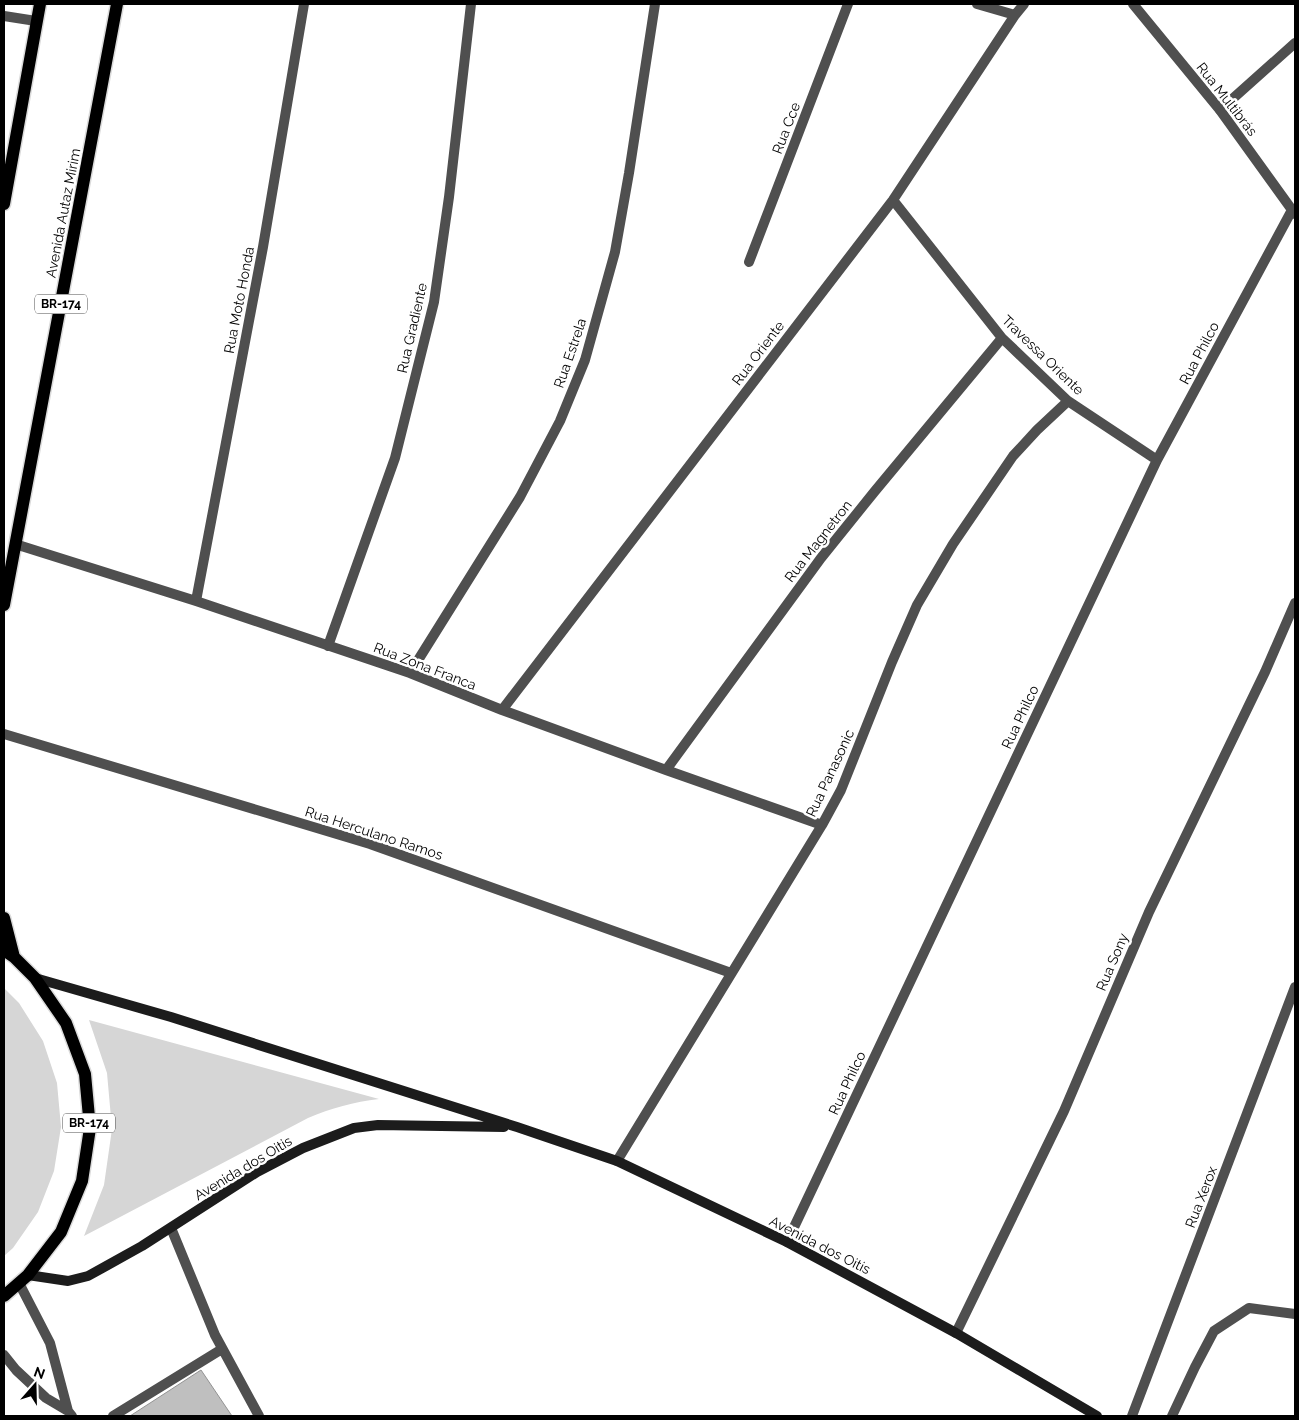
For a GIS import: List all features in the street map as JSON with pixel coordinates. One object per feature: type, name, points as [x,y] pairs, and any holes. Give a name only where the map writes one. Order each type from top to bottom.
[{"type":"main road","points":[[4,204],[40,4]]},
{"type":"main road","name":"Avenida Autaz Mirim","points":[[4,605],[117,4]]},
{"type":"main road","name":"BR-174","points":[[4,918],[9,953],[36,978],[66,1023],[85,1074],[90,1128],[82,1182],[61,1232],[23,1279],[4,1296]]},
{"type":"main road","name":"Avenida dos Oitis","points":[[36,978],[171,1017],[516,1127],[617,1162],[787,1242],[956,1333],[1097,1416]]},
{"type":"main road","name":"Avenida dos Oitis","points":[[23,1279],[68,1281],[88,1276],[142,1246],[257,1172],[303,1148],[354,1128],[378,1125],[516,1127]]},
{"type":"street","name":"Rua Moto Honda","points":[[196,602],[263,247],[304,4]]},
{"type":"street","name":"Rua Gradiente","points":[[328,646],[395,458],[434,302],[449,197],[471,4]]},
{"type":"street","name":"Rua Estrela","points":[[410,673],[520,497],[560,420],[585,360],[615,252],[630,173],[655,4]]},
{"type":"street","name":"Rua Cce","points":[[749,262],[848,4]]},
{"type":"street","points":[[977,4],[1015,15]]},
{"type":"street","name":"Rua Oriente","points":[[502,710],[893,200],[1024,4]]},
{"type":"street","name":"Rua Multibrás","points":[[1133,4],[1220,110],[1294,212]]},
{"type":"street","points":[[4,16],[36,21]]},
{"type":"street","points":[[1220,110],[1295,43]]},
{"type":"street","name":"Travessa Oriente","points":[[893,200],[1002,338],[1068,401],[1157,460]]},
{"type":"street","name":"Rua Philco","points":[[787,1242],[1157,460],[1294,212]]},
{"type":"street","name":"Rua Magnetron","points":[[666,770],[821,558],[1002,338]]},
{"type":"street","name":"Rua Panasonic","points":[[617,1162],[822,825],[841,790],[917,605],[953,544],[1013,456],[1068,401]]},
{"type":"street","name":"Rua Zona Franca","points":[[16,544],[410,673],[502,710],[822,825]]},
{"type":"street","name":"Rua Sony","points":[[956,1333],[1064,1111],[1149,912],[1265,672],[1295,603]]},
{"type":"street","name":"Rua Herculano Ramos","points":[[4,734],[370,844],[731,973]]},
{"type":"street","name":"Rua Xerox","points":[[1132,1416],[1295,987]]},
{"type":"street","points":[[171,1228],[212,1327],[259,1416]]},
{"type":"street","points":[[23,1279],[50,1343],[70,1414]]},
{"type":"street","points":[[1172,1416],[1214,1331],[1249,1308],[1295,1314]]},
{"type":"street","points":[[113,1416],[222,1348]]},
{"type":"street","points":[[4,1355],[16,1370],[46,1398],[70,1414]]},
{"type":"shaded area","points":[[4,988],[19,1003],[43,1041],[57,1083],[61,1127],[54,1171],[38,1212],[13,1248],[4,1256]]},
{"type":"shaded area","points":[[89,1020],[379,1099],[343,1106],[308,1118],[84,1236],[104,1185],[112,1129],[107,1073]]},
{"type":"building","points":[[201,1370],[232,1416],[130,1416]]}]
